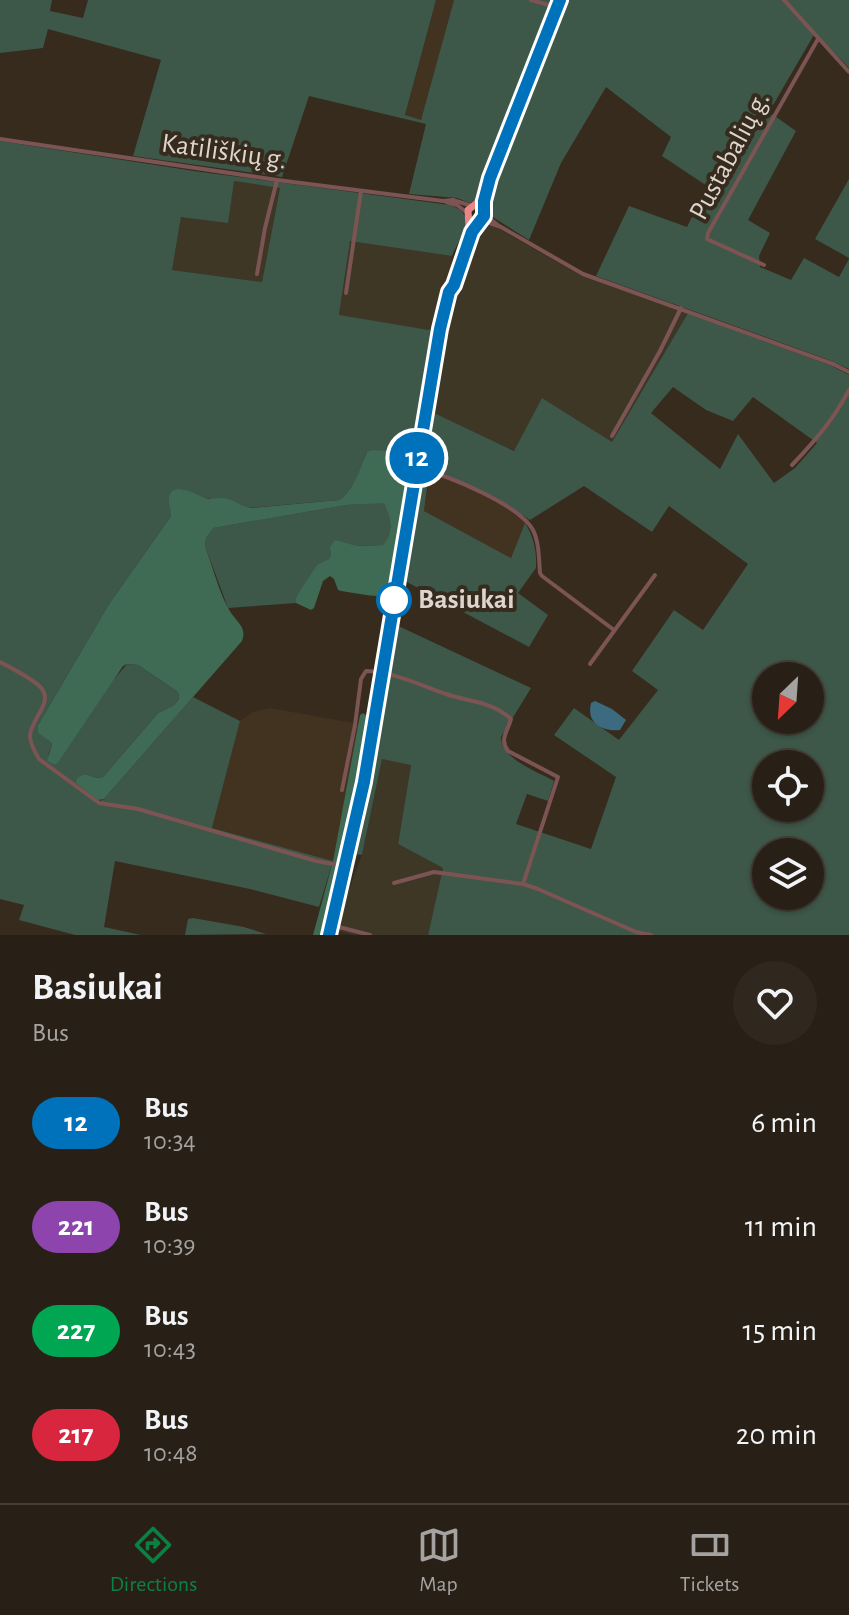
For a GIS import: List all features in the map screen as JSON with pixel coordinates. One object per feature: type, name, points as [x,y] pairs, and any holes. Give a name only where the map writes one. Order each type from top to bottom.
[{"type":"highway","points":[[329,935],[361,795],[434,356],[452,278],[558,4]]},
{"type":"street","points":[[531,0],[558,4]]},
{"type":"street","points":[[784,0],[849,72]]},
{"type":"street","name":"Pustabalių g.","points":[[764,265],[707,239],[708,233],[818,39]]},
{"type":"street","name":"Katiliškių g.","points":[[0,139],[443,201],[477,214]]},
{"type":"street","points":[[257,274],[277,180]]},
{"type":"street","points":[[346,293],[361,191]]},
{"type":"street","name":"Katiliškių g.","points":[[443,201],[453,200],[583,274],[849,372]]},
{"type":"street","points":[[612,436],[681,308]]},
{"type":"street","points":[[792,465],[825,429],[849,390]]},
{"type":"street","points":[[416,467],[476,490],[526,519],[537,539],[542,576],[614,630]]},
{"type":"street","points":[[590,664],[655,575]]},
{"type":"street","points":[[0,662],[38,685],[44,692],[45,701],[30,736],[35,751],[45,764],[99,803],[138,809],[345,867]]},
{"type":"street","points":[[342,790],[361,679],[366,671],[382,672],[495,708],[511,719],[503,743],[508,751],[558,777],[523,884]]},
{"type":"street","points":[[394,883],[434,872],[523,884],[636,932],[651,935]]},
{"type":"street","points":[[331,925],[370,935]]},
{"type":"shaded area","points":[[436,0],[454,0],[421,120],[405,116]]},
{"type":"shaded area","points":[[234,181],[280,187],[262,282],[172,270],[181,217]]},
{"type":"shaded area","points":[[482,222],[580,275],[688,313],[612,443],[543,399],[515,451],[430,411],[458,281],[476,230]]},
{"type":"shaded area","points":[[350,240],[452,256],[450,276],[435,331],[339,316]]},
{"type":"shaded area","points":[[431,469],[495,497],[530,520],[525,523],[511,558],[424,511]]},
{"type":"shaded area","points":[[270,708],[359,724],[333,861],[212,828],[240,721],[253,712]]},
{"type":"shaded area","points":[[382,759],[411,764],[398,844],[443,868],[428,935],[354,935],[334,930],[362,855]]},
{"type":"green space","points":[[0,0],[52,0],[50,11],[83,18],[88,0],[436,0],[405,115],[421,120],[454,0],[555,0],[477,199],[470,203],[457,198],[409,194],[426,124],[309,96],[282,177],[133,156],[161,60],[48,29],[43,48],[0,53]]},
{"type":"green space","points":[[565,0],[849,0],[849,68],[815,33],[769,112],[796,131],[748,220],[770,233],[759,256],[760,267],[791,280],[804,258],[839,277],[849,259],[849,369],[596,276],[629,206],[687,227],[707,186],[662,156],[671,137],[606,87],[561,163],[529,240],[488,214],[486,203],[516,136],[520,116]]},
{"type":"green space","points":[[0,141],[450,205],[459,210],[466,221],[465,228],[452,256],[350,241],[339,315],[435,331],[408,482],[401,469],[367,452],[353,485],[339,500],[247,508],[181,489],[171,516],[109,604],[38,725],[38,733],[51,741],[48,756],[127,664],[138,665],[178,692],[179,699],[174,705],[158,713],[103,777],[85,774],[100,801],[193,697],[240,721],[212,828],[333,861],[319,907],[115,861],[104,927],[141,935],[75,935],[19,920],[24,905],[0,899]],"holes":[[[234,181],[280,188],[262,282],[172,270],[181,217],[228,223]]]},
{"type":"green space","points":[[849,179],[849,258],[815,239]]},
{"type":"green space","points":[[688,313],[849,375],[849,935],[428,935],[443,868],[398,844],[411,765],[382,759],[362,855],[354,854],[394,624],[531,688],[501,737],[507,752],[514,758],[554,781],[548,801],[527,794],[516,824],[591,849],[616,777],[554,735],[574,708],[619,740],[658,690],[632,671],[674,610],[703,630],[748,564],[669,506],[652,532],[584,486],[530,520],[495,497],[423,465],[421,459],[430,411],[514,451],[542,398],[612,442]],"holes":[[[673,387],[706,410],[733,421],[753,397],[817,443],[795,468],[774,483],[738,434],[720,469],[651,413]]]},
{"type":"green space","points":[[386,451],[408,482],[389,595],[371,596],[341,591],[330,576],[323,581],[314,608],[311,610],[296,603],[296,597],[317,565],[329,559],[330,547],[335,540],[357,546],[383,545],[390,529],[384,503],[347,505],[213,528],[205,546],[223,597],[243,629],[242,641],[104,799],[98,800],[76,783],[77,778],[85,774],[103,777],[158,713],[179,699],[178,692],[138,665],[123,666],[57,764],[47,761],[52,745],[38,733],[38,725],[109,604],[171,516],[169,499],[172,492],[176,489],[187,490],[209,499],[228,499],[251,508],[339,500],[353,485],[367,452]]},
{"type":"green space","points":[[429,473],[424,511],[511,558],[525,523],[534,545],[536,568],[518,593],[548,615],[529,647],[403,580],[418,480],[422,474]]},
{"type":"green space","points":[[384,502],[390,529],[383,545],[357,546],[331,553],[296,597],[296,603],[228,608],[205,546],[212,528],[347,505]]},
{"type":"green space","points":[[363,713],[367,716],[367,737],[325,935],[313,935],[333,861],[360,715]]},
{"type":"green space","points":[[188,919],[266,934],[185,935]]},
{"type":"water","points":[[595,701],[626,720],[620,730],[602,728],[593,721],[590,710],[591,703]]},
{"type":"bus line","name":"12","points":[[329,935],[364,782],[429,388],[449,292],[472,232],[484,216],[490,178],[560,0]]},
{"type":"place","name":"Basiukai","points":[[394,600]]}]
